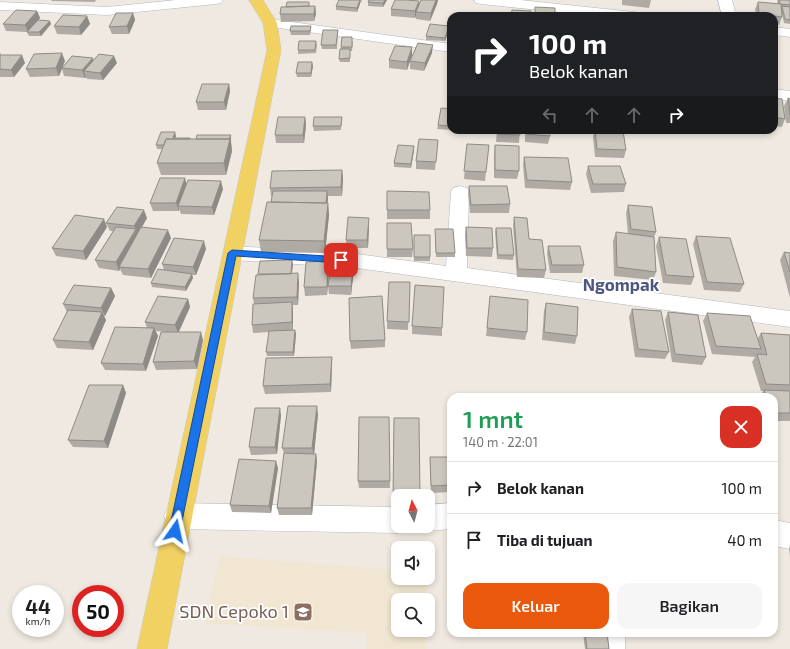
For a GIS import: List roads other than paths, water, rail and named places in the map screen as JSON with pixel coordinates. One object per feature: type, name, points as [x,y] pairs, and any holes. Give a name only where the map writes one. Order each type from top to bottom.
[{"type":"main road","points":[[152,649],[274,50],[270,23],[256,0]]},
{"type":"street","points":[[0,6],[107,11],[216,0]]},
{"type":"street","points":[[481,0],[596,12]]},
{"type":"street","points":[[725,0],[728,12]]},
{"type":"street","points":[[270,23],[447,47]]},
{"type":"street","points":[[778,32],[790,33]]},
{"type":"street","points":[[778,94],[790,96]]},
{"type":"street","points":[[456,274],[460,192]]},
{"type":"street","points":[[232,253],[357,261],[790,319]]},
{"type":"street","points":[[178,516],[391,520]]},
{"type":"street","points":[[435,517],[447,516]]},
{"type":"street","points":[[778,534],[790,536]]},
{"type":"street","points":[[610,637],[610,649]]},
{"type":"place","name":"SDN Cepoko 1","points":[[303,612]]},
{"type":"district","name":"Ngompak","points":[[621,285]]}]
